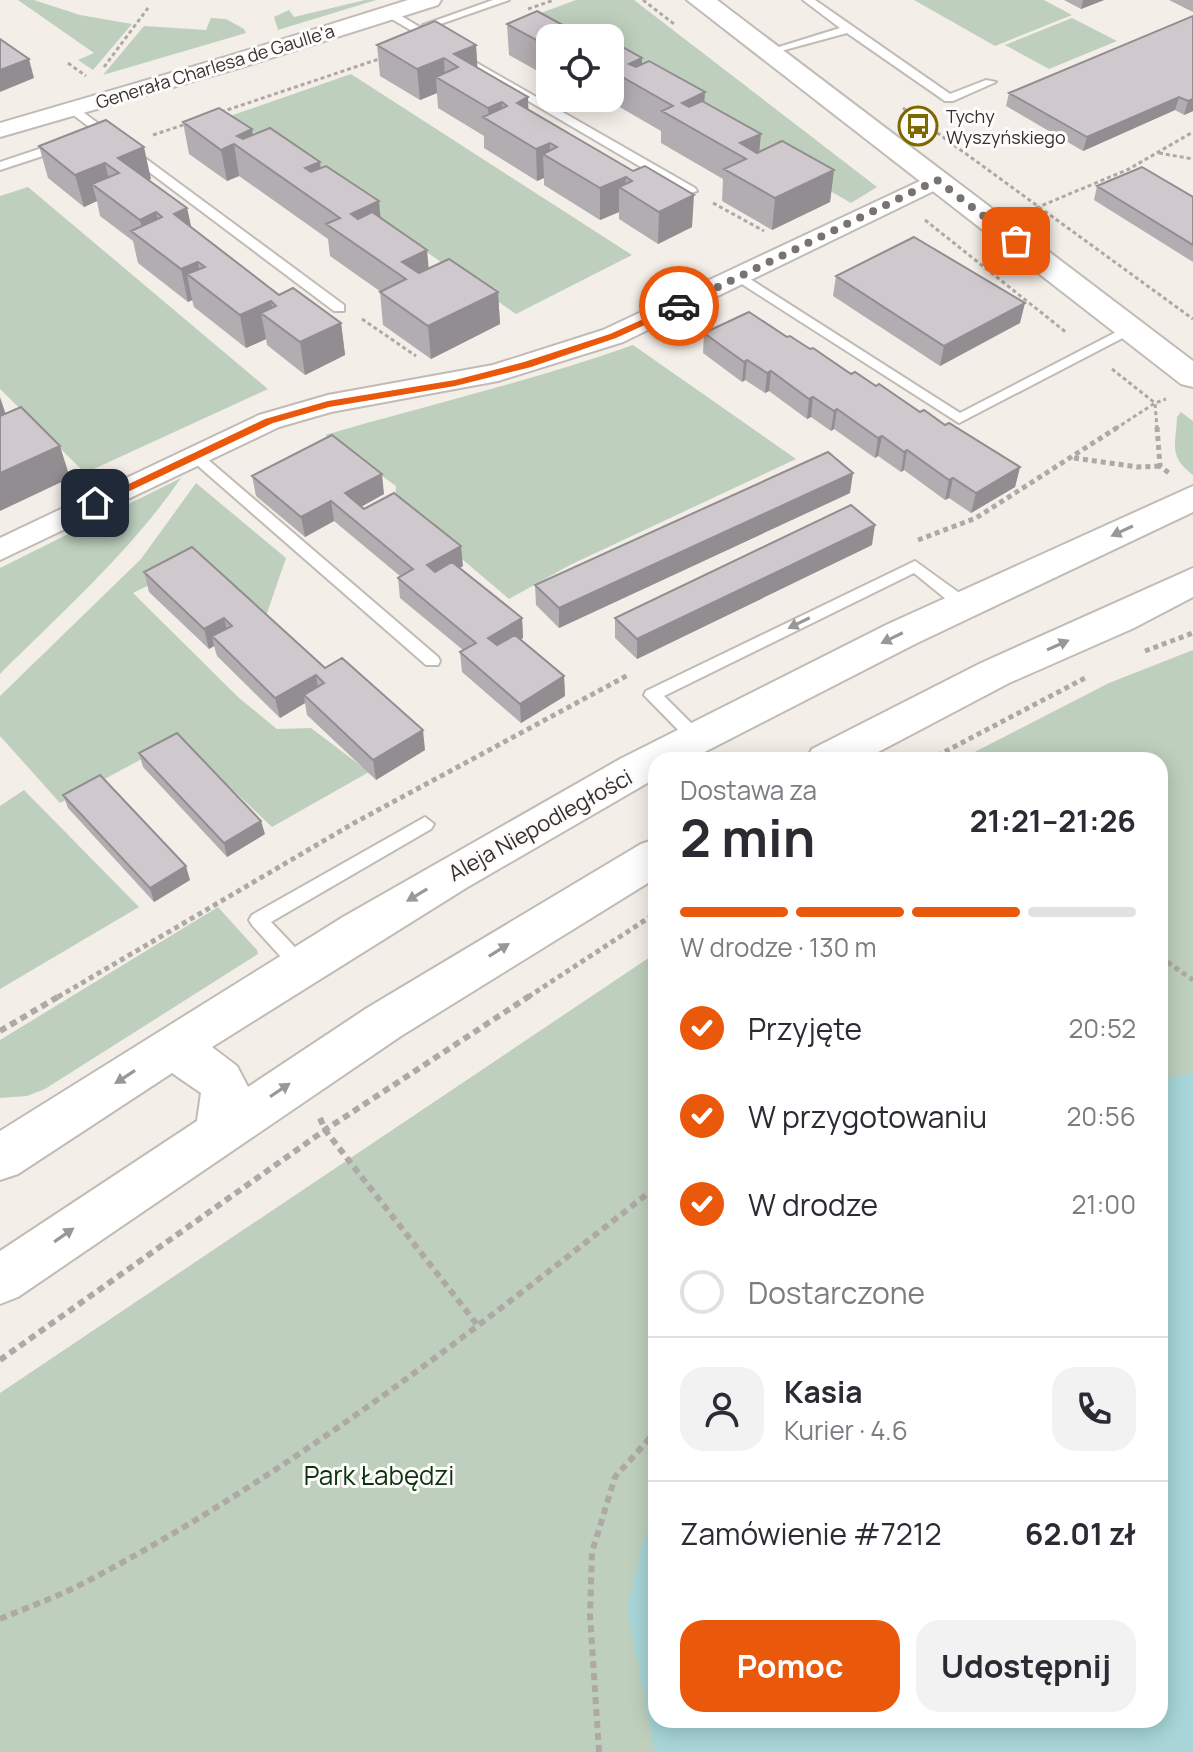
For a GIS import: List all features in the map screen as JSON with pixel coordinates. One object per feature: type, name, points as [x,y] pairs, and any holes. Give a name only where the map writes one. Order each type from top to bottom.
[{"type":"street","name":"Generała Charlesa de Gaulle'a","points":[[0,130],[430,0]]},
{"type":"street","points":[[700,0],[1131,330],[1180,388]]},
{"type":"street","points":[[0,550],[260,424],[303,410],[528,365],[613,336],[937,180]]},
{"type":"street","name":"Aleja Niepodległości","points":[[671,752],[963,604],[1182,487]]},
{"type":"street","points":[[842,752],[995,673],[1120,618],[1193,581]]},
{"type":"street","name":"Aleja Niepodległości","points":[[0,1158],[300,965],[437,883],[648,765]]},
{"type":"street","points":[[0,1280],[384,1022],[648,861]]},
{"type":"street","points":[[166,1050],[213,1072],[223,1086],[226,1099],[218,1131]]},
{"type":"lane","points":[[428,25],[504,0]]},
{"type":"lane","points":[[808,0],[949,99],[990,82]]},
{"type":"lane","points":[[389,13],[691,191]]},
{"type":"lane","points":[[770,53],[848,29]]},
{"type":"lane","points":[[72,109],[339,308]]},
{"type":"lane","points":[[0,166],[71,142]]},
{"type":"lane","points":[[739,276],[959,419],[1131,330]]},
{"type":"lane","points":[[194,455],[432,661]]},
{"type":"lane","points":[[696,738],[652,695],[915,566],[963,604]]},
{"type":"lane","points":[[300,965],[258,920],[425,824]]},
{"type":"path","points":[[520,12],[554,0]]},
{"type":"path","points":[[102,69],[148,8]]},
{"type":"path","points":[[212,115],[435,40]]},
{"type":"path","points":[[901,106],[1193,319]]},
{"type":"path","points":[[123,145],[197,120]]},
{"type":"path","points":[[948,240],[1037,208],[1129,169],[1193,132]]},
{"type":"path","points":[[1158,153],[1193,159]]},
{"type":"path","points":[[1129,169],[1142,176]]},
{"type":"path","points":[[691,191],[794,248]]},
{"type":"path","points":[[899,198],[1155,403],[1160,466],[1182,487]]},
{"type":"path","points":[[339,308],[366,320],[451,382]]},
{"type":"path","points":[[915,542],[976,518],[1180,388]]},
{"type":"path","points":[[1074,458],[1138,467],[1160,466]]},
{"type":"path","points":[[1142,653],[1193,633]]},
{"type":"path","points":[[0,1031],[354,823],[642,668]]},
{"type":"path","points":[[944,752],[1089,676]]},
{"type":"path","points":[[0,1360],[325,1130],[648,918]]},
{"type":"path","points":[[1168,963],[1193,980]]},
{"type":"path","points":[[312,1107],[325,1130],[479,1327]]},
{"type":"path","points":[[0,1619],[81,1585],[156,1543],[308,1448],[479,1327],[648,1193]]},
{"type":"path","points":[[599,1752],[590,1615],[592,1552],[615,1477],[648,1440]]},
{"type":"green space","points":[[18,0],[34,0],[80,15],[132,24],[93,70],[78,60],[94,53]]},
{"type":"green space","points":[[376,0],[278,30],[274,17],[289,10],[294,17]]},
{"type":"green space","points":[[576,0],[634,0],[877,187],[851,203],[624,73],[624,24],[538,24],[527,18]]},
{"type":"green space","points":[[914,0],[1044,0],[1072,15],[995,46]]},
{"type":"green space","points":[[211,18],[226,19],[246,33],[103,75],[144,26],[206,30]]},
{"type":"green space","points":[[1072,18],[1117,41],[1049,69],[1005,45]]},
{"type":"green space","points":[[351,74],[632,255],[516,314],[230,116]]},
{"type":"green space","points":[[28,187],[268,389],[85,473],[0,389],[0,196]]},
{"type":"green space","points":[[633,345],[796,459],[570,565],[509,599],[395,502],[396,486],[325,435],[518,381]]},
{"type":"green space","points":[[1181,412],[1193,421],[1193,475],[1180,462],[1175,449],[1177,417]]},
{"type":"green space","points":[[181,478],[118,555],[0,674],[0,568]]},
{"type":"green space","points":[[196,483],[286,558],[266,616],[200,560],[133,593],[239,698],[277,729],[311,728],[369,772],[272,827],[179,739],[60,803],[0,736],[0,696],[141,559]]},
{"type":"green space","name":"Park Łabędzi","points":[[1193,650],[1193,1752],[0,1752],[0,1393],[648,958],[648,1728],[1168,1728],[1168,752],[975,752],[1109,683]]},
{"type":"green space","points":[[24,790],[139,907],[0,989],[0,806]]},
{"type":"green space","points":[[218,907],[258,954],[45,1089],[27,1096],[0,1098],[0,1040]]},
{"type":"water","points":[[1193,1073],[1193,1752],[655,1752],[650,1728],[1168,1728],[1168,1078]]},
{"type":"water","points":[[648,1523],[648,1716],[627,1609]]},
{"type":"building","points":[[537,11],[561,24],[536,24],[536,40],[507,24]]},
{"type":"building","points":[[1193,16],[1193,99],[1188,101],[1179,97],[1087,137],[1009,93]]},
{"type":"building","points":[[435,21],[476,45],[454,54],[528,97],[517,103],[633,171],[645,166],[694,195],[659,212],[619,187],[632,181],[626,177],[600,188],[543,154],[557,147],[550,143],[536,149],[483,117],[507,106],[502,102],[488,108],[436,77],[458,67],[444,58],[417,69],[377,45]]},
{"type":"building","points":[[0,39],[29,59],[0,70]]},
{"type":"building","points":[[624,48],[642,58],[629,64],[636,67],[649,61],[705,92],[682,103],[689,107],[702,101],[761,134],[740,143],[757,153],[782,141],[834,170],[775,198],[724,169],[746,159],[662,111],[673,106],[624,78]]},
{"type":"building","points":[[219,108],[252,129],[237,136],[243,139],[270,128],[320,162],[305,168],[311,172],[326,166],[379,201],[351,214],[358,219],[372,212],[427,250],[402,262],[419,273],[449,259],[498,292],[428,326],[380,292],[406,279],[326,224],[340,218],[234,144],[221,150],[183,122]]},
{"type":"building","points":[[106,120],[144,147],[118,158],[187,208],[174,214],[279,295],[293,288],[341,323],[300,342],[261,313],[276,306],[271,301],[240,315],[187,274],[205,267],[198,262],[181,269],[131,231],[162,217],[156,212],[140,220],[92,184],[119,173],[105,163],[75,175],[39,146]]},
{"type":"building","points":[[1142,167],[1193,197],[1193,245],[1097,186]]},
{"type":"building","points":[[914,237],[1025,303],[944,346],[836,276]]},
{"type":"building","points":[[749,312],[787,337],[813,348],[851,374],[855,372],[876,386],[879,384],[920,412],[924,410],[945,425],[949,423],[1020,467],[976,493],[953,478],[949,480],[907,450],[904,452],[882,436],[878,438],[837,409],[834,411],[813,397],[809,399],[771,371],[767,373],[747,360],[744,362],[704,333]]},
{"type":"building","points":[[21,407],[60,446],[0,473],[0,416]]},
{"type":"building","points":[[332,435],[382,474],[345,493],[364,509],[394,493],[461,546],[427,565],[435,572],[452,562],[522,618],[488,638],[497,645],[515,635],[564,676],[520,704],[460,652],[476,643],[398,578],[413,569],[331,501],[301,517],[252,476]]},
{"type":"building","points":[[828,452],[853,473],[559,608],[535,585]]},
{"type":"building","points":[[851,505],[875,525],[637,639],[615,618]]},
{"type":"building","points":[[192,547],[325,668],[342,658],[423,730],[373,760],[304,695],[324,683],[316,675],[275,698],[212,636],[232,626],[224,618],[204,629],[144,572]]},
{"type":"building","points":[[177,733],[261,821],[224,843],[139,753]]},
{"type":"building","points":[[100,775],[186,866],[150,888],[63,795]]},
{"type":"way so far","points":[[679,306],[937,180],[1016,241]]},
{"type":"place","name":"Tychy Wyszyńskiego","points":[[918,126]]},
{"type":"route","points":[[95,503],[269,421],[328,404],[455,383],[528,365],[613,336],[679,306]]}]
